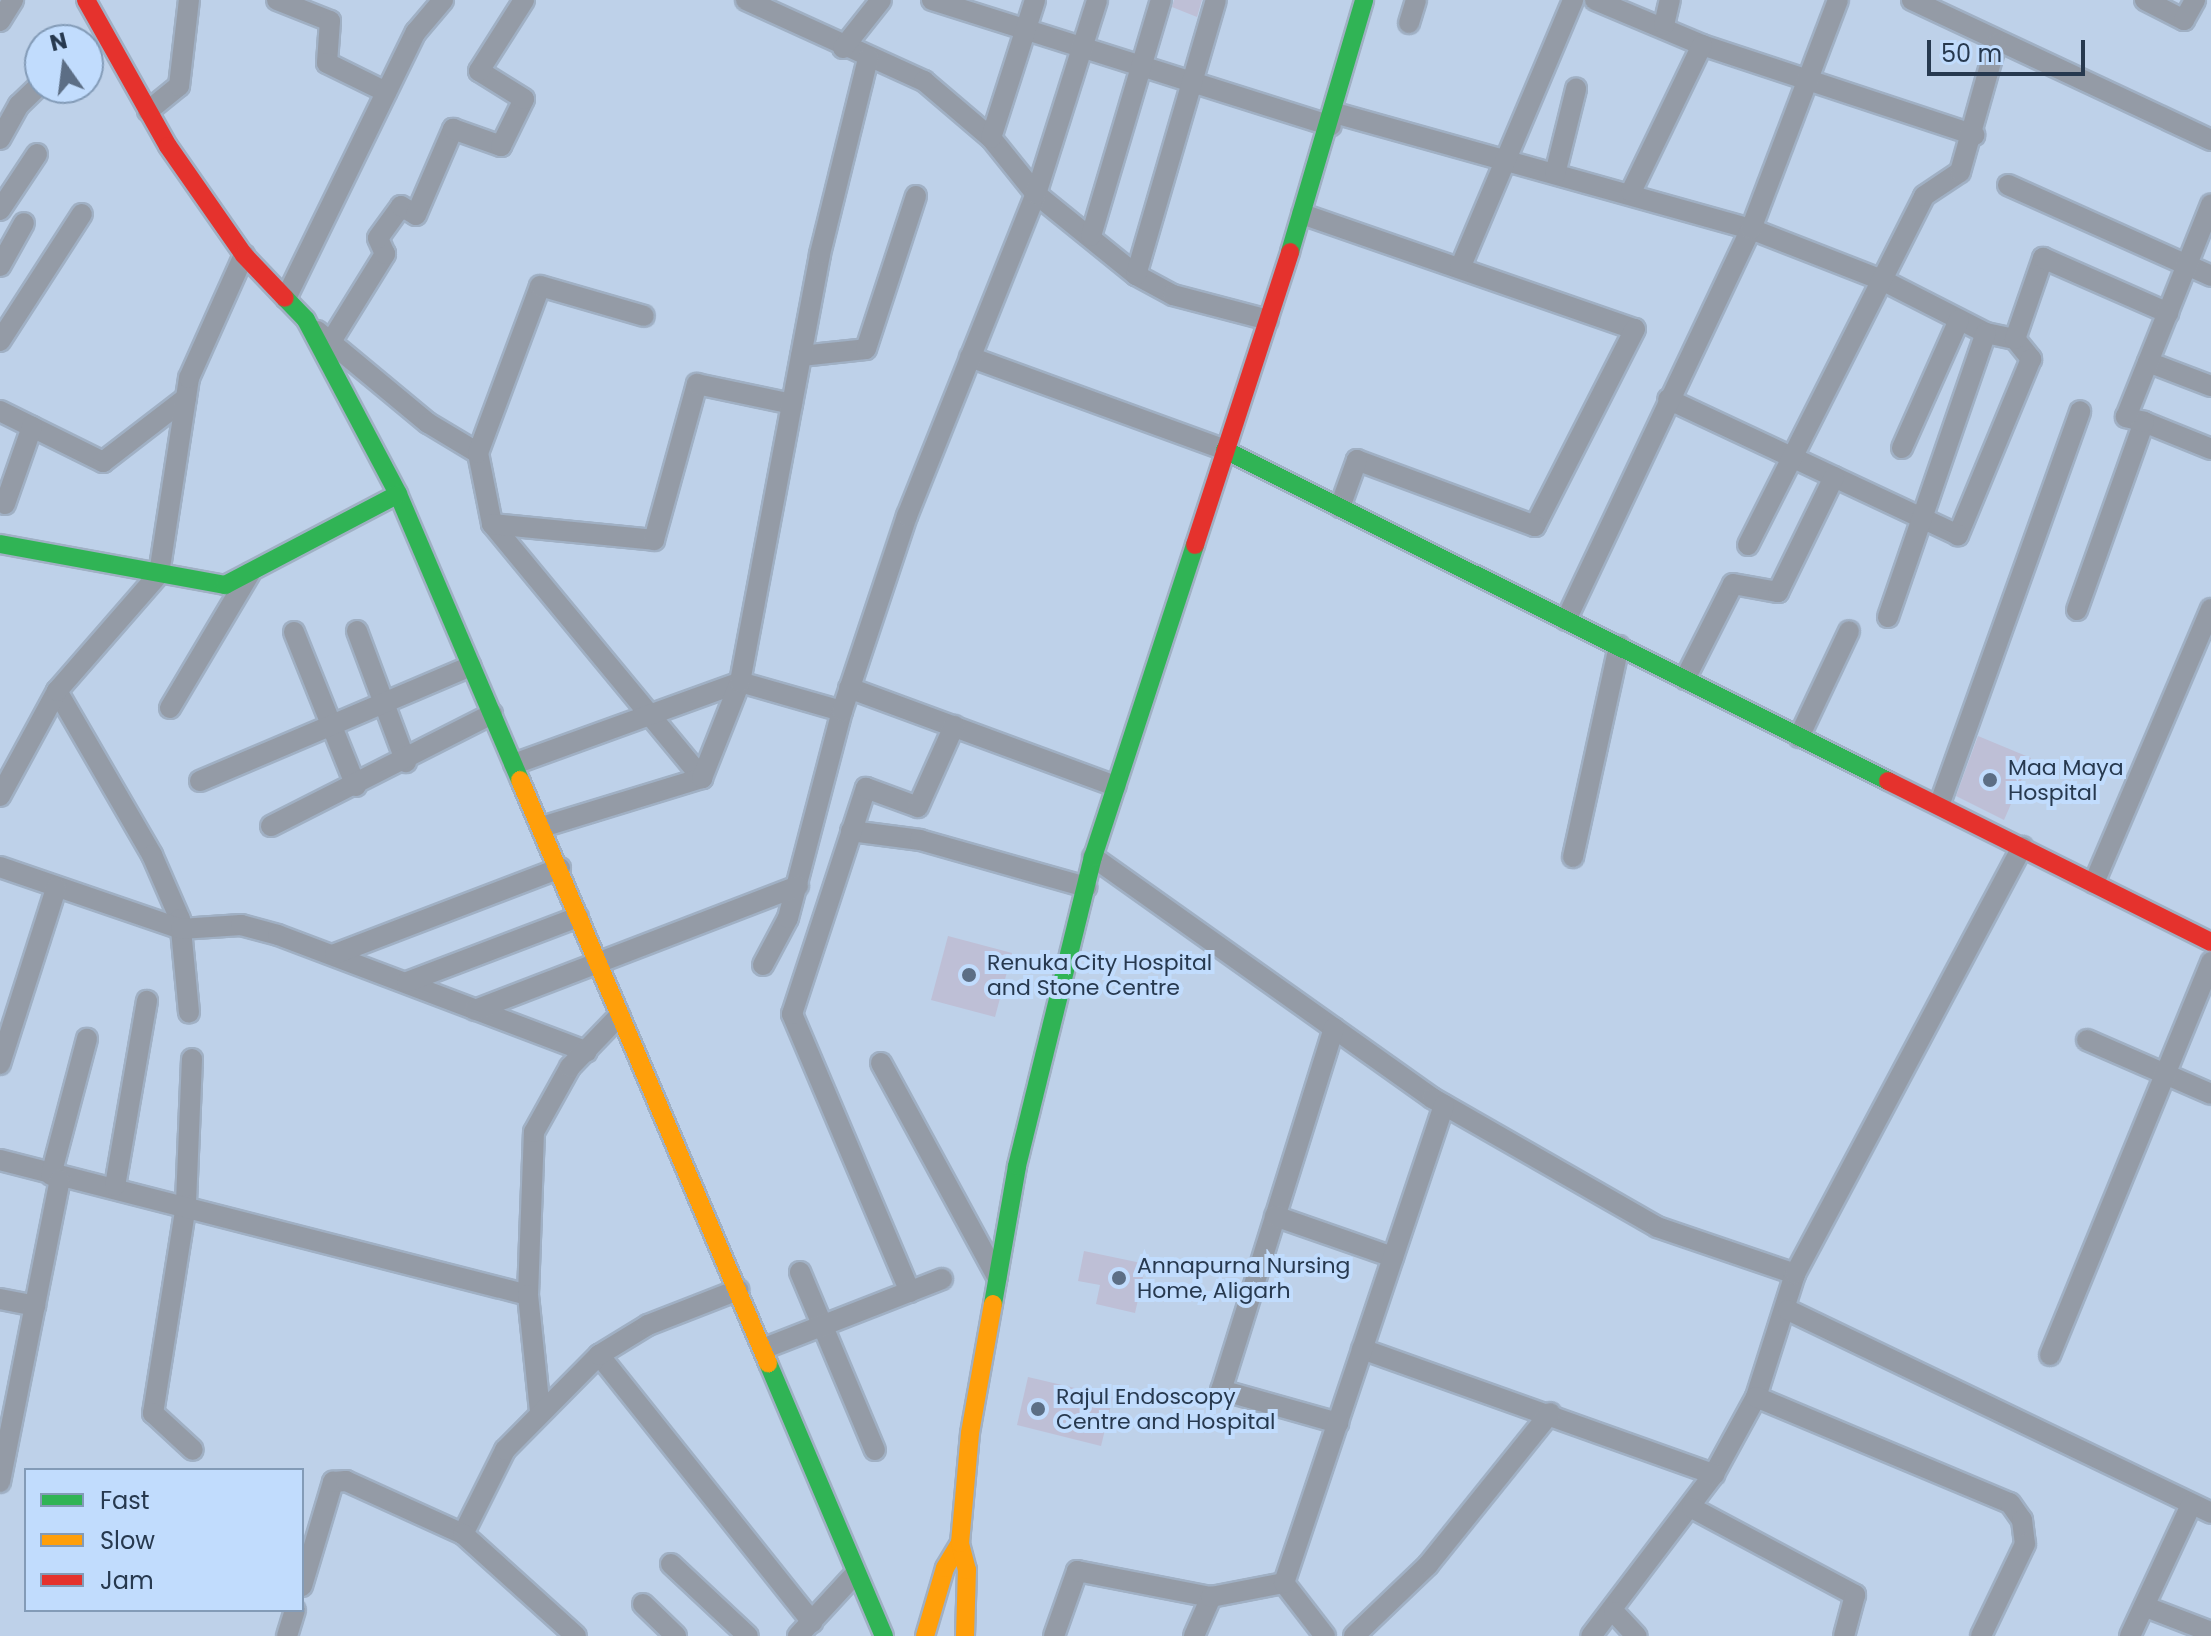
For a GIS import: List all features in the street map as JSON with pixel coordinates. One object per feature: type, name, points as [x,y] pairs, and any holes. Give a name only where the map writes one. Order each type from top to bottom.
[{"type":"street","points":[[0,21],[13,0]]},
{"type":"street","points":[[86,0],[92,24]]},
{"type":"street","points":[[148,111],[179,86],[189,0]]},
{"type":"street","points":[[277,0],[330,21],[327,63],[386,92]]},
{"type":"street","points":[[286,298],[416,32],[443,0]]},
{"type":"street","points":[[330,343],[385,254],[378,238],[401,206],[416,215],[453,129],[501,146],[524,99],[479,71],[524,0]]},
{"type":"street","points":[[746,0],[779,7],[843,48],[924,81],[991,138],[1036,194],[1136,275],[1173,295],[1268,320]]},
{"type":"street","points":[[843,48],[881,0]]},
{"type":"street","points":[[932,0],[1192,82],[1333,120],[1631,192],[1751,229],[1882,280],[1986,333],[2015,339],[2031,359],[1958,535],[1668,399]]},
{"type":"street","points":[[991,138],[1035,0]]},
{"type":"street","points":[[763,965],[798,886],[849,688],[970,357],[1036,194],[1097,0]]},
{"type":"street","points":[[1091,236],[1161,0]]},
{"type":"street","points":[[1136,275],[1216,0]]},
{"type":"street","points":[[965,1636],[967,1570],[960,1543],[970,1433],[1017,1166],[1093,857],[1333,120],[1364,0]]},
{"type":"street","points":[[1409,23],[1416,0]]},
{"type":"street","points":[[1460,268],[1573,0]]},
{"type":"street","points":[[1595,0],[1664,25],[1702,45],[1974,135]]},
{"type":"street","points":[[1664,25],[1670,0]]},
{"type":"street","points":[[1566,620],[1751,229],[1811,83],[1838,0]]},
{"type":"street","points":[[1912,0],[1996,44],[2211,140]]},
{"type":"street","points":[[2145,0],[2184,20],[2195,0]]},
{"type":"street","points":[[1748,545],[1924,196],[1960,172],[1974,135],[1996,44]]},
{"type":"street","points":[[1631,192],[1702,45]]},
{"type":"street","points":[[104,47],[244,255],[330,343],[428,423],[478,453]]},
{"type":"street","points":[[702,778],[740,682],[801,356],[868,58]]},
{"type":"street","points":[[1555,174],[1576,89]]},
{"type":"street","points":[[0,139],[24,100]]},
{"type":"street","points":[[0,210],[37,154]]},
{"type":"street","points":[[2008,185],[2211,276]]},
{"type":"street","points":[[801,356],[866,349],[916,196]]},
{"type":"street","points":[[2211,204],[2126,417],[2211,449]]},
{"type":"street","points":[[0,341],[82,214]]},
{"type":"street","points":[[1302,214],[1635,329],[1535,526],[1357,460],[1340,507]]},
{"type":"street","points":[[0,266],[24,223]]},
{"type":"street","points":[[0,796],[57,691],[159,574],[189,378],[244,255]]},
{"type":"street","points":[[2015,339],[2043,258],[2168,313]]},
{"type":"street","points":[[644,316],[540,286],[478,453],[492,524],[702,778]]},
{"type":"street","points":[[306,320],[398,494],[560,868],[619,1016],[765,1348],[855,1574],[884,1636]]},
{"type":"street","points":[[1902,448],[1959,320]]},
{"type":"street","points":[[1888,617],[1986,333]]},
{"type":"street","points":[[970,357],[1225,450],[1799,737],[1940,803],[2211,946],[2165,1074],[2050,1355]]},
{"type":"street","points":[[2148,362],[2211,386]]},
{"type":"street","points":[[492,524],[654,540],[697,384],[792,404]]},
{"type":"street","points":[[0,411],[103,462],[186,398]]},
{"type":"street","points":[[1940,803],[2080,411]]},
{"type":"street","points":[[2077,610],[2144,422]]},
{"type":"street","points":[[5,504],[32,427]]},
{"type":"street","points":[[1685,679],[1733,584],[1778,592],[1834,477]]},
{"type":"street","points":[[0,544],[225,585],[398,494]]},
{"type":"street","points":[[170,708],[250,573]]},
{"type":"street","points":[[2094,883],[2211,609]]},
{"type":"street","points":[[357,631],[406,762]]},
{"type":"street","points":[[1799,737],[1849,631]]},
{"type":"street","points":[[294,632],[356,786]]},
{"type":"street","points":[[1573,857],[1619,646]]},
{"type":"street","points":[[200,781],[471,666]]},
{"type":"street","points":[[514,764],[740,682],[842,711]]},
{"type":"street","points":[[849,688],[1116,786]]},
{"type":"street","points":[[57,691],[152,855],[181,929],[189,1013]]},
{"type":"street","points":[[271,826],[406,762],[492,714]]},
{"type":"street","points":[[910,1292],[792,1014],[866,788],[918,807],[954,726]]},
{"type":"street","points":[[542,827],[702,778]]},
{"type":"street","points":[[851,831],[920,840],[1086,887]]},
{"type":"street","points":[[1591,1636],[1614,1612],[1714,1474],[1756,1397],[1788,1310],[1795,1274],[2022,847]]},
{"type":"street","points":[[1093,857],[1444,1105],[1657,1227],[1795,1274]]},
{"type":"street","points":[[0,867],[181,929],[241,925],[335,954],[587,1052]]},
{"type":"street","points":[[335,954],[560,868]]},
{"type":"street","points":[[475,1010],[798,886]]},
{"type":"street","points":[[0,1064],[56,888]]},
{"type":"street","points":[[407,982],[578,917]]},
{"type":"street","points":[[115,1186],[147,1001]]},
{"type":"street","points":[[540,1412],[528,1295],[534,1132],[549,1097],[619,1016]]},
{"type":"street","points":[[1334,1028],[1221,1390],[1338,1423]]},
{"type":"street","points":[[0,1482],[35,1306],[56,1177],[87,1039]]},
{"type":"street","points":[[2087,1040],[2211,1094]]},
{"type":"street","points":[[192,1059],[186,1205],[153,1413],[193,1450]]},
{"type":"street","points":[[881,1063],[997,1277]]},
{"type":"street","points":[[1284,1583],[1444,1105]]},
{"type":"street","points":[[0,1160],[56,1177],[115,1186],[528,1295]]},
{"type":"street","points":[[1275,1216],[1393,1257]]},
{"type":"street","points":[[800,1272],[875,1450]]},
{"type":"street","points":[[765,1348],[942,1279]]},
{"type":"street","points":[[463,1534],[505,1450],[599,1355],[648,1325],[738,1290]]},
{"type":"street","points":[[0,1299],[35,1306]]},
{"type":"street","points":[[1788,1310],[2211,1513]]},
{"type":"street","points":[[1362,1349],[1550,1413],[1714,1474]]},
{"type":"street","points":[[599,1355],[805,1629],[855,1574]]},
{"type":"street","points":[[1756,1397],[2010,1503],[2022,1520],[2025,1544],[1981,1636]]},
{"type":"street","points":[[1354,1636],[1428,1565],[1550,1413]]},
{"type":"street","points":[[304,1572],[308,1543],[333,1482],[346,1481],[463,1534],[576,1636]]},
{"type":"street","points":[[2130,1636],[2191,1505]]},
{"type":"street","points":[[1692,1508],[1855,1595],[1844,1636]]},
{"type":"street","points":[[925,1636],[945,1568],[960,1543]]},
{"type":"street","points":[[671,1564],[748,1636]]},
{"type":"street","points":[[1054,1636],[1077,1571],[1211,1597],[1284,1583]]},
{"type":"street","points":[[1284,1583],[1325,1636]]},
{"type":"street","points":[[1194,1636],[1211,1597]]},
{"type":"street","points":[[643,1604],[676,1636]]},
{"type":"street","points":[[2146,1607],[2211,1632]]},
{"type":"street","points":[[287,1636],[294,1612]]},
{"type":"street","points":[[1614,1612],[1636,1636]]},
{"type":"building","points":[[1174,0],[1202,0],[1197,17],[1172,7]]},
{"type":"building","points":[[1978,736],[2031,758],[2004,820],[1956,796]]},
{"type":"building","points":[[948,936],[1012,953],[995,1017],[931,1000]]},
{"type":"building","points":[[1084,1251],[1146,1264],[1135,1313],[1096,1304],[1100,1285],[1078,1281]]},
{"type":"building","points":[[1028,1377],[1113,1397],[1101,1446],[1017,1425]]},
{"type":"traffic: fast","points":[[1290,252],[1364,0]]},
{"type":"traffic: fast","points":[[285,298],[306,320],[398,494],[520,780]]},
{"type":"traffic: fast","points":[[1225,450],[1888,781]]},
{"type":"traffic: fast","points":[[0,544],[225,585],[398,494]]},
{"type":"traffic: fast","points":[[993,1304],[1017,1166],[1093,857],[1195,545]]},
{"type":"traffic: fast","points":[[768,1363],[884,1636]]},
{"type":"traffic: slow","points":[[520,780],[768,1363]]},
{"type":"traffic: slow","points":[[965,1636],[967,1570],[960,1543],[970,1433],[993,1304]]},
{"type":"traffic: slow","points":[[925,1636],[945,1568],[960,1543]]},
{"type":"traffic: jam","points":[[86,0],[168,146],[244,255],[285,298]]},
{"type":"traffic: jam","points":[[1195,545],[1290,252]]},
{"type":"traffic: jam","points":[[1888,781],[2211,942]]},
{"type":"place","name":"Maa Maya Hospital","points":[[1990,780]]},
{"type":"place","name":"Renuka City Hospital and Stone Centre","points":[[969,975]]},
{"type":"place","name":"Annapurna Nursing Home, Aligarh","points":[[1119,1278]]},
{"type":"place","name":"Rajul Endoscopy Centre and Hospital","points":[[1038,1409]]}]
